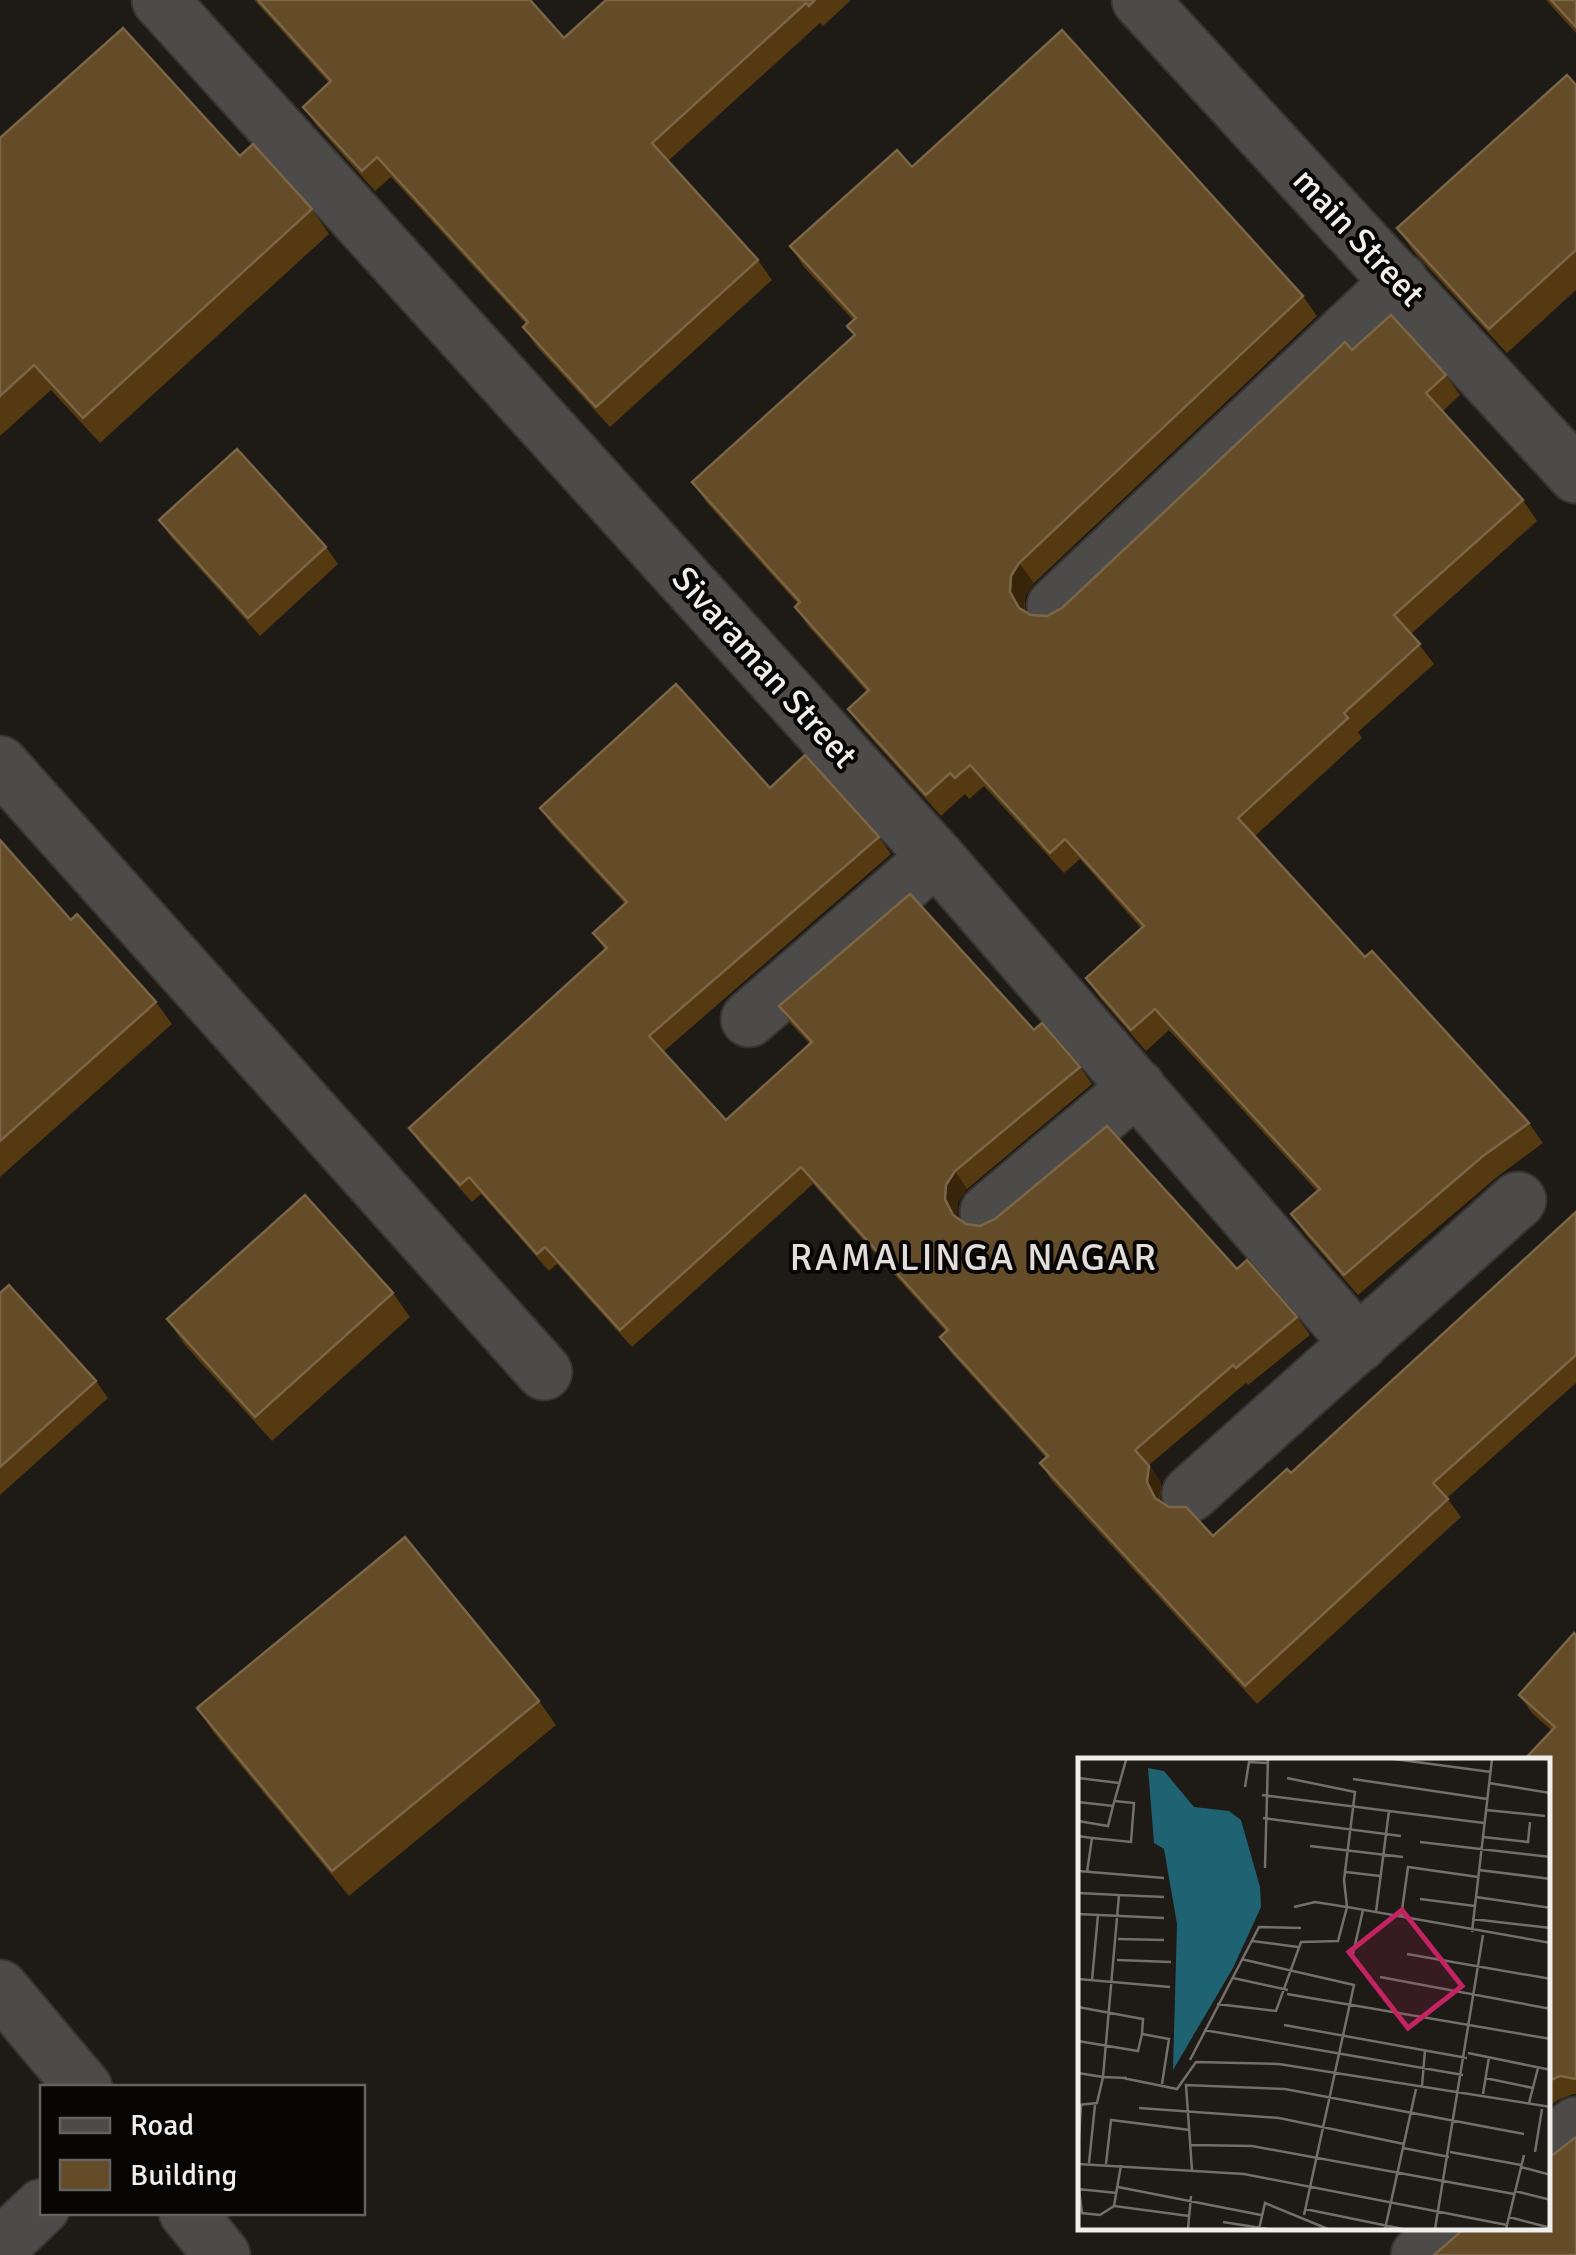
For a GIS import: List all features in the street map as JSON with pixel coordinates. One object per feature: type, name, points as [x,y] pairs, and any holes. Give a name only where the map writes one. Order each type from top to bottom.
[{"type":"street","name":"Sivaraman Street","points":[[160,0],[936,857],[1359,1344]]},
{"type":"street","name":"main Street","points":[[1140,0],[1576,475]]},
{"type":"street","points":[[1055,606],[1400,280]]},
{"type":"street","points":[[0,764],[544,1372]]},
{"type":"street","points":[[749,1019],[936,857]]},
{"type":"street","points":[[988,1212],[1136,1087]]},
{"type":"street","points":[[1190,1494],[1518,1200]]},
{"type":"street","points":[[0,1988],[81,2085]]},
{"type":"street","points":[[1551,2146],[1576,2125]]},
{"type":"street","points":[[0,2247],[40,2209]]},
{"type":"street","points":[[189,2215],[222,2255]]},
{"type":"street","points":[[1418,2255],[1449,2230]]},
{"type":"building","points":[[258,0],[530,0],[564,38],[606,0],[815,0],[809,6],[806,3],[652,143],[758,260],[596,407],[523,327],[528,322],[377,157],[362,171],[303,107],[331,81]]},
{"type":"building","points":[[1551,0],[1576,0],[1576,27]]},
{"type":"building","points":[[123,28],[240,156],[253,144],[312,209],[83,418],[34,365],[0,396],[0,138]]},
{"type":"building","points":[[1062,30],[1303,296],[1019,563],[1011,576],[1010,592],[1019,608],[1031,615],[1047,616],[1062,608],[1345,342],[1352,350],[1391,315],[1446,375],[1426,393],[1523,500],[1394,615],[1420,644],[1344,713],[1348,718],[1238,818],[1365,957],[1372,951],[1529,1123],[1483,1156],[1344,1275],[1291,1214],[1320,1189],[1155,1009],[1131,1030],[1086,978],[1144,926],[1065,839],[1050,853],[970,765],[955,778],[950,773],[926,795],[848,709],[869,690],[795,607],[800,602],[692,482],[855,335],[847,326],[856,318],[790,246],[897,150],[912,167]]},
{"type":"building","points":[[1567,75],[1576,85],[1576,250],[1489,329],[1397,228]]},
{"type":"building","points":[[237,449],[326,547],[248,618],[159,520]]},
{"type":"building","points":[[676,684],[770,788],[805,755],[879,837],[649,1036],[726,1120],[812,1042],[779,1006],[910,894],[1034,1030],[1042,1023],[1080,1067],[955,1171],[946,1185],[945,1199],[953,1215],[966,1224],[980,1226],[995,1219],[1107,1126],[1237,1269],[1247,1260],[1297,1317],[1236,1368],[1233,1365],[1135,1450],[1149,1466],[1147,1482],[1155,1498],[1169,1507],[1186,1507],[1213,1536],[1287,1469],[1291,1473],[1576,1212],[1576,1355],[1433,1483],[1448,1499],[1245,1686],[1040,1463],[1048,1456],[940,1337],[948,1330],[801,1167],[620,1330],[545,1247],[537,1254],[469,1177],[460,1185],[409,1128],[607,948],[593,933],[627,902],[540,808]]},
{"type":"building","points":[[0,840],[71,920],[77,914],[156,1002],[0,1141]]},
{"type":"building","points":[[305,1195],[393,1293],[255,1417],[167,1319]]},
{"type":"building","points":[[9,1285],[96,1381],[0,1467],[0,1293]]},
{"type":"building","points":[[405,1537],[539,1701],[332,1871],[197,1708]]},
{"type":"building","points":[[1574,1633],[1576,2079],[1560,2076],[1551,2080],[1551,1758],[1526,1758],[1555,1727],[1519,1695]]},
{"type":"building","points":[[1576,2137],[1576,2255],[1434,2255],[1463,2230],[1551,2230],[1554,2154]]},
{"type":"district","name":"RAMALINGA NAGAR","points":[[974,1257]]}]
